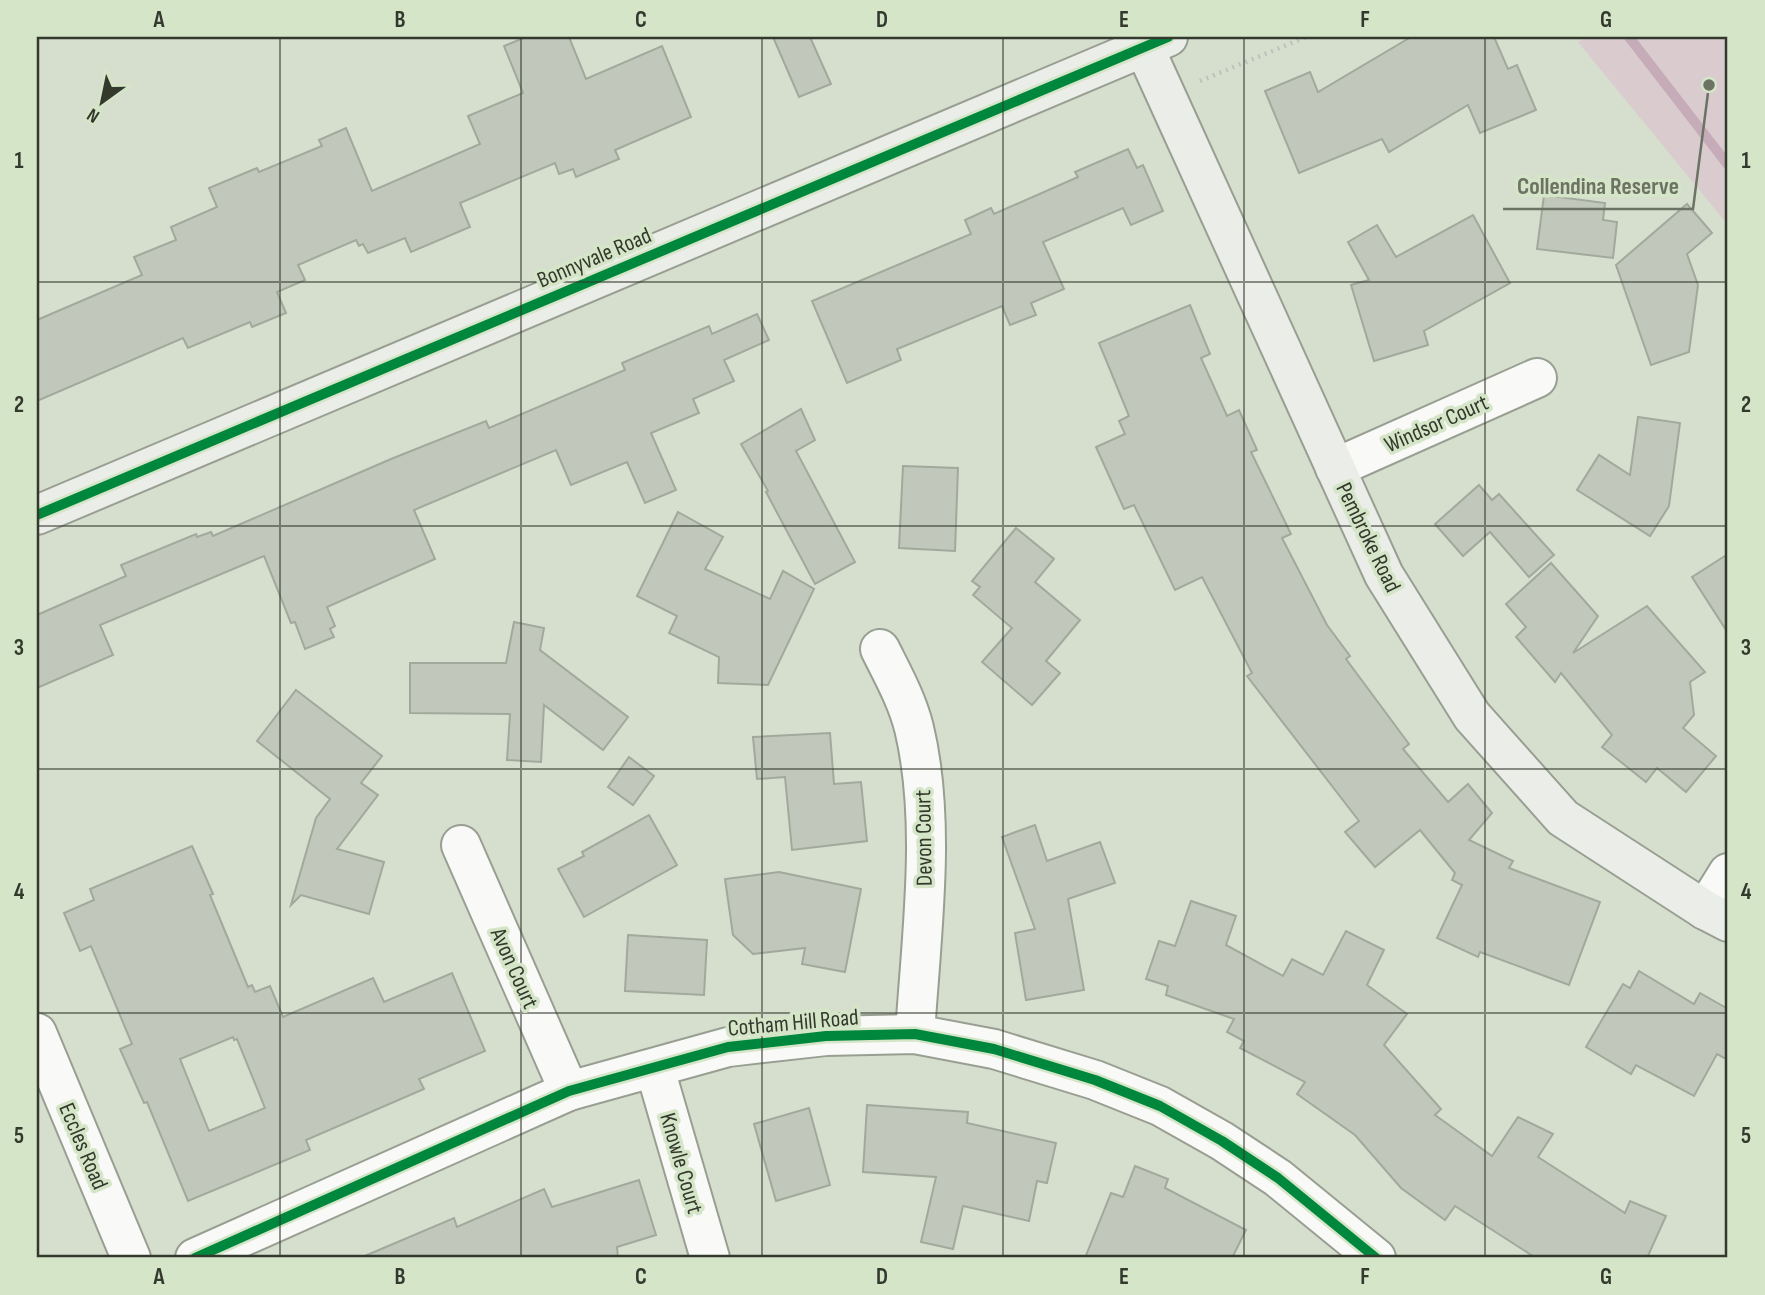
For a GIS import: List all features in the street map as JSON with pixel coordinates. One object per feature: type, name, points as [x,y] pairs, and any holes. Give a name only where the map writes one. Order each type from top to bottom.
[{"type":"street","name":"Pembroke Road","points":[[1156,42],[1166,96],[1384,575],[1472,716],[1563,818],[1717,916]]},
{"type":"street","name":"Bonnyvale Road","points":[[37,515],[1156,42]]},
{"type":"street","name":"Windsor Court","points":[[1335,468],[1538,378]]},
{"type":"street","name":"Devon Court","points":[[880,649],[914,727],[921,767],[925,870],[915,1034]]},
{"type":"street","name":"Avon Court","points":[[461,845],[569,1091]]},
{"type":"street","points":[[1717,916],[1728,873]]},
{"type":"street","name":"Eccles Road","points":[[37,1033],[131,1258]]},
{"type":"street","name":"Cotham Hill Road","points":[[195,1258],[569,1091],[728,1047],[826,1036],[915,1034],[994,1049],[1095,1080],[1160,1106],[1222,1141],[1278,1178],[1376,1258]]},
{"type":"street","name":"Knowle Court","points":[[654,1069],[710,1258]]},
{"type":"path","points":[[1166,96],[1306,37]]},
{"type":"shaded area","points":[[1587,37],[1728,37],[1728,225],[1578,42]]},
{"type":"building","points":[[526,37],[569,37],[586,79],[662,46],[691,117],[615,150],[619,159],[576,177],[573,169],[559,174],[555,163],[460,203],[470,227],[411,252],[405,238],[368,253],[363,244],[359,246],[356,240],[298,265],[305,280],[277,292],[286,313],[252,327],[250,322],[188,348],[183,338],[37,401],[37,320],[142,275],[134,257],[176,240],[171,227],[217,207],[209,188],[257,168],[259,172],[322,146],[319,140],[346,128],[372,191],[480,144],[468,116],[523,93],[504,46]]},
{"type":"building","points":[[773,37],[810,37],[831,84],[799,97]]},
{"type":"building","points":[[1411,37],[1494,37],[1508,69],[1517,65],[1536,110],[1480,133],[1468,105],[1389,152],[1382,139],[1299,173],[1265,91],[1310,72],[1318,92]]},
{"type":"building","points":[[1128,149],[1137,168],[1143,165],[1163,211],[1131,225],[1123,208],[1043,242],[1064,289],[1031,303],[1036,315],[1010,325],[1002,306],[897,349],[901,360],[847,383],[812,301],[971,234],[965,220],[991,208],[994,214],[1078,177],[1075,172]]},
{"type":"building","points":[[1544,195],[1605,203],[1603,220],[1617,222],[1613,258],[1537,249]]},
{"type":"building","points":[[1687,204],[1712,233],[1687,254],[1698,285],[1689,352],[1651,365],[1616,265]]},
{"type":"building","points":[[1473,215],[1510,283],[1424,331],[1428,345],[1374,361],[1351,285],[1369,280],[1348,242],[1377,225],[1396,257]]},
{"type":"building","points":[[1190,305],[1210,354],[1201,358],[1227,416],[1239,410],[1257,450],[1251,452],[1291,534],[1282,538],[1327,625],[1350,656],[1346,659],[1409,744],[1403,749],[1448,802],[1468,784],[1492,813],[1469,840],[1513,861],[1509,868],[1600,902],[1569,985],[1480,952],[1478,957],[1437,938],[1462,885],[1452,880],[1455,873],[1420,830],[1375,867],[1345,832],[1359,821],[1247,676],[1252,673],[1202,577],[1175,590],[1134,505],[1124,509],[1096,447],[1125,434],[1119,421],[1129,416],[1099,343]]},
{"type":"building","points":[[757,314],[769,340],[724,360],[734,381],[693,399],[699,413],[651,433],[676,490],[645,503],[627,462],[571,485],[556,450],[414,510],[435,559],[327,607],[335,626],[330,629],[334,637],[305,649],[295,622],[291,623],[264,556],[100,625],[113,655],[37,688],[37,615],[126,576],[121,565],[196,534],[197,537],[211,532],[213,536],[486,421],[489,428],[625,370],[622,363],[709,326],[712,334]]},
{"type":"building","points":[[801,409],[815,440],[796,451],[855,562],[815,584],[741,444]]},
{"type":"building","points":[[1638,417],[1680,423],[1669,506],[1650,536],[1577,490],[1599,455],[1630,475]]},
{"type":"building","points":[[903,466],[958,468],[955,551],[899,548]]},
{"type":"building","points":[[1479,485],[1492,500],[1499,494],[1554,555],[1529,577],[1490,532],[1463,556],[1435,524]]},
{"type":"building","points":[[678,512],[723,537],[705,569],[770,599],[783,571],[814,589],[768,685],[718,683],[719,657],[669,633],[677,616],[637,596]]},
{"type":"building","points":[[1016,528],[1054,559],[1035,582],[1080,620],[1046,661],[1060,673],[1032,705],[982,662],[1012,628],[973,595],[980,587],[972,581]]},
{"type":"building","points":[[1728,554],[1728,633],[1692,577]]},
{"type":"building","points":[[1551,563],[1598,616],[1573,653],[1647,606],[1705,672],[1690,682],[1694,715],[1683,728],[1716,756],[1686,792],[1657,768],[1646,782],[1602,747],[1612,735],[1561,673],[1555,682],[1516,637],[1526,627],[1506,604]]},
{"type":"building","points":[[514,622],[544,628],[540,650],[628,717],[603,750],[544,705],[541,762],[507,760],[510,714],[410,713],[410,663],[506,663]]},
{"type":"building","points":[[296,690],[382,756],[361,783],[378,795],[337,849],[384,862],[369,914],[301,895],[291,905],[316,818],[330,799],[257,741]]},
{"type":"building","points":[[830,733],[834,784],[861,782],[867,841],[792,850],[785,777],[757,779],[753,737]]},
{"type":"building","points":[[629,757],[654,776],[633,805],[608,787]]},
{"type":"building","points":[[649,815],[677,865],[584,917],[558,869],[584,856],[582,852]]},
{"type":"building","points":[[1035,825],[1047,861],[1100,842],[1115,883],[1068,899],[1084,990],[1026,1000],[1015,933],[1035,929],[1002,837]]},
{"type":"building","points":[[192,846],[248,987],[252,985],[255,992],[270,986],[283,1017],[373,978],[384,1002],[452,973],[485,1051],[419,1079],[424,1089],[306,1140],[310,1150],[188,1201],[147,1102],[144,1103],[120,1049],[132,1044],[91,946],[80,951],[64,913],[94,900],[90,889]],"holes":[[[233,1037],[234,1040],[237,1039],[265,1108],[209,1131],[180,1059]]]},
{"type":"building","points":[[779,872],[861,889],[845,972],[802,964],[805,948],[753,954],[733,935],[725,879]]},
{"type":"building","points":[[1191,901],[1236,916],[1226,945],[1283,976],[1292,959],[1323,975],[1346,931],[1384,950],[1367,985],[1407,1014],[1384,1045],[1441,1109],[1435,1115],[1492,1156],[1518,1117],[1553,1134],[1538,1157],[1625,1213],[1630,1201],[1666,1216],[1647,1258],[1536,1258],[1455,1206],[1445,1220],[1401,1188],[1355,1135],[1297,1094],[1305,1082],[1240,1048],[1244,1041],[1227,1032],[1234,1019],[1166,995],[1168,986],[1146,979],[1159,941],[1175,946]]},
{"type":"building","points":[[628,935],[707,940],[704,995],[625,991]]},
{"type":"building","points":[[1639,971],[1694,1004],[1700,993],[1728,1009],[1728,1060],[1717,1054],[1694,1096],[1636,1065],[1631,1074],[1586,1047],[1623,984],[1630,988]]},
{"type":"building","points":[[867,1105],[968,1112],[967,1123],[1056,1143],[1047,1183],[1037,1181],[1029,1221],[963,1206],[953,1249],[921,1242],[936,1177],[863,1172]]},
{"type":"building","points":[[809,1108],[830,1185],[776,1201],[754,1124]]},
{"type":"building","points":[[1135,1166],[1168,1179],[1165,1188],[1246,1230],[1232,1258],[1085,1258],[1111,1193],[1123,1197]]},
{"type":"building","points":[[639,1180],[656,1235],[617,1247],[618,1258],[360,1258],[454,1218],[457,1227],[544,1189],[552,1207]]},
{"type":"waterway","points":[[1629,37],[1728,165]]},
{"type":"cycle path","points":[[37,515],[1168,37]]},
{"type":"cycle path","points":[[195,1258],[569,1091],[728,1047],[826,1036],[915,1034],[994,1049],[1095,1080],[1160,1106],[1222,1141],[1278,1178],[1376,1258]]},
{"type":"place","name":"Collendina Reserve","points":[[1709,85]]}]
